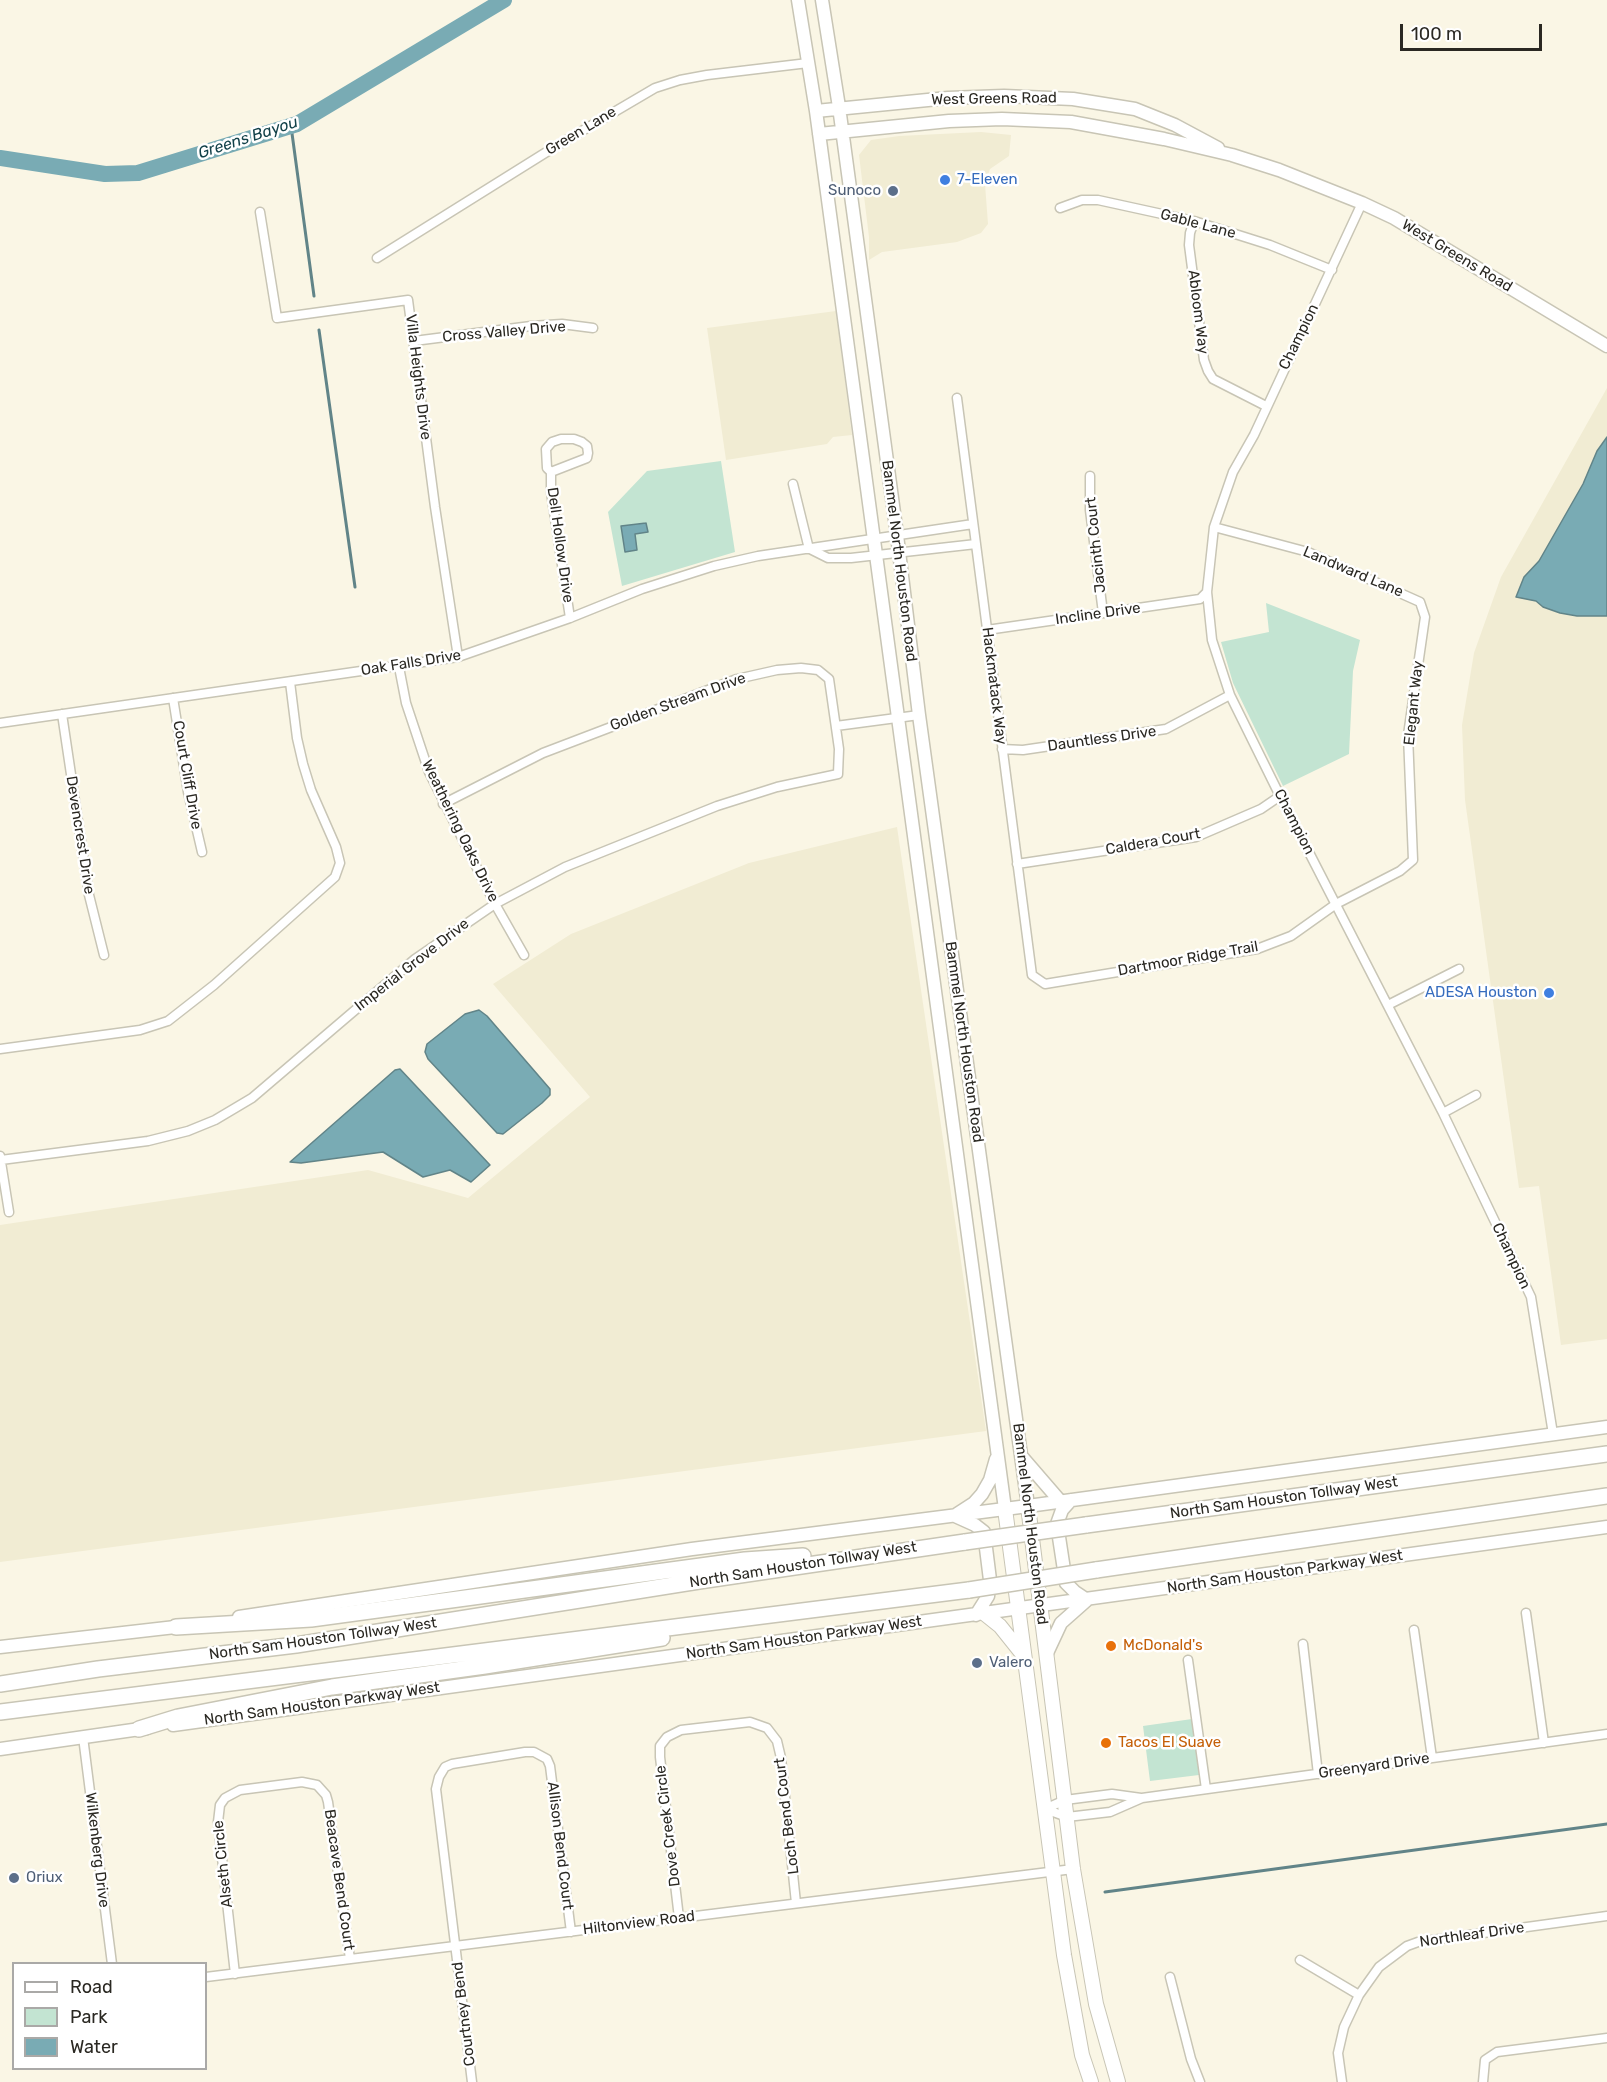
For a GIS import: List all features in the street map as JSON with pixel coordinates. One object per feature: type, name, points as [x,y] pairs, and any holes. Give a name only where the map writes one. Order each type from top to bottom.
[{"type":"highway","name":"North Sam Houston Tollway West","points":[[0,1684],[297,1645],[919,1548],[1607,1454]]},
{"type":"highway","name":"North Sam Houston Tollway West","points":[[0,1712],[969,1590],[1607,1496]]},
{"type":"highway","points":[[176,1627],[311,1620],[745,1560],[919,1548]]},
{"type":"highway","points":[[139,1729],[178,1717],[332,1687],[660,1639],[810,1610]]},
{"type":"main road","name":"Bammel North Houston Road","points":[[798,0],[846,329],[1052,1871],[1073,2010],[1082,2055],[1091,2082]]},
{"type":"main road","name":"Bammel North Houston Road","points":[[822,0],[869,326],[919,715],[1028,1506],[1073,1869],[1096,2004],[1118,2082]]},
{"type":"main road","name":"West Greens Road","points":[[816,111],[948,98],[1005,96],[1073,99],[1135,109],[1175,125],[1232,155]]},
{"type":"main road","points":[[1002,118],[1005,96]]},
{"type":"main road","name":"West Greens Road","points":[[819,134],[1002,118],[1080,123],[1232,155],[1279,170],[1362,203],[1430,238],[1607,346]]},
{"type":"main road","points":[[846,329],[869,326]]},
{"type":"main road","points":[[934,992],[957,991]]},
{"type":"main road","points":[[960,1180],[983,1177]]},
{"type":"main road","points":[[0,1647],[176,1627],[692,1549],[954,1516],[1607,1427]]},
{"type":"main road","points":[[954,1516],[974,1503],[982,1494],[990,1480],[998,1455]]},
{"type":"main road","points":[[1021,1455],[1065,1501]]},
{"type":"main road","points":[[1047,1653],[1061,1623],[1087,1599],[1071,1588],[1064,1576],[1057,1524],[1065,1501]]},
{"type":"main road","points":[[954,1516],[975,1525],[984,1532],[990,1580],[988,1596],[980,1614],[1000,1626],[1025,1656]]},
{"type":"main road","name":"North Sam Houston Parkway West","points":[[0,1749],[1607,1527]]},
{"type":"street","name":"Green Lane","points":[[376,258],[553,148],[655,88],[707,75],[808,63]]},
{"type":"street","name":"Gable Lane","points":[[1060,208],[1082,200],[1098,200],[1194,220],[1270,245],[1332,270]]},
{"type":"street","name":"Champion","points":[[1362,203],[1254,435],[1233,472],[1215,527],[1207,592],[1212,640],[1230,695],[1443,1113],[1531,1297],[1553,1434]]},
{"type":"street","name":"Villa Heights Drive","points":[[260,212],[277,318],[408,300],[435,507],[458,657]]},
{"type":"street","name":"Abloom Way","points":[[1194,220],[1189,245],[1204,360],[1208,371],[1213,379],[1266,406]]},
{"type":"street","name":"Cross Valley Drive","points":[[414,341],[531,326],[562,324],[593,328]]},
{"type":"street","name":"Hackmatack Way","points":[[957,398],[1032,975]]},
{"type":"street","name":"Dell Hollow Drive","points":[[551,472],[587,458],[587,446],[574,439],[561,439],[552,442],[546,449],[545,458],[547,468],[551,472],[551,492],[570,618]]},
{"type":"street","name":"Jacinth Court","points":[[1090,476],[1089,510],[1103,613]]},
{"type":"street","points":[[793,484],[809,549]]},
{"type":"street","name":"Oak Falls Drive","points":[[0,723],[458,657],[570,618],[678,576],[758,556],[973,524]]},
{"type":"street","name":"Landward Lane","points":[[1215,527],[1308,552],[1420,602]]},
{"type":"street","name":"Oak Falls Drive","points":[[809,549],[828,558],[875,556],[976,544]]},
{"type":"street","name":"Incline Drive","points":[[987,630],[1200,599],[1207,592]]},
{"type":"street","name":"Elegant Way","points":[[1400,871],[1413,860],[1408,735],[1425,617],[1420,602]]},
{"type":"street","name":"Weathering Oaks Drive","points":[[399,666],[406,703],[418,743],[443,804],[524,955]]},
{"type":"street","name":"Golden Stream Drive","points":[[443,804],[543,753],[656,708],[751,675],[801,668],[818,670],[829,679],[836,726],[838,774]]},
{"type":"street","points":[[0,1049],[140,1030],[168,1021],[193,1003],[335,877],[340,863],[336,847],[311,790],[303,764],[297,738],[290,681]]},
{"type":"street","name":"Dauntless Drive","points":[[1002,748],[1023,750],[1166,729],[1230,695]]},
{"type":"street","name":"Court Cliff Drive","points":[[173,698],[188,792],[202,852]]},
{"type":"street","name":"Devencrest Drive","points":[[62,714],[89,895],[104,955]]},
{"type":"street","points":[[836,726],[919,715]]},
{"type":"street","name":"Imperial Grove Drive","points":[[1,1160],[148,1141],[188,1131],[228,1114],[268,1085],[399,971],[447,935],[495,904],[565,867],[717,806],[777,787],[838,774]]},
{"type":"street","name":"Caldera Court","points":[[1017,864],[1196,837],[1261,809],[1280,796]]},
{"type":"street","name":"Dartmoor Ridge Trail","points":[[1032,975],[1045,984],[1257,949],[1291,936],[1336,904],[1400,871]]},
{"type":"street","points":[[1388,1005],[1459,969]]},
{"type":"street","points":[[1443,1113],[1476,1095]]},
{"type":"street","points":[[0,1155],[9,1212]]},
{"type":"street","points":[[1526,1613],[1544,1743]]},
{"type":"street","points":[[1414,1630],[1432,1758]]},
{"type":"street","points":[[1303,1644],[1318,1774]]},
{"type":"street","points":[[1188,1660],[1206,1789]]},
{"type":"street","name":"Loch Bend Court","points":[[668,1737],[681,1730],[750,1722],[768,1728],[777,1741],[781,1758],[796,1903]]},
{"type":"street","name":"Greenyard Drive","points":[[1045,1809],[1065,1800],[1112,1794],[1142,1798],[1607,1734]]},
{"type":"street","name":"Wilkenberg Drive","points":[[83,1737],[112,1962]]},
{"type":"street","name":"Dove Creek Circle","points":[[668,1737],[660,1746],[660,1757],[679,1918]]},
{"type":"street","name":"Allison Bend Court","points":[[445,1767],[525,1752],[534,1752],[547,1759],[550,1766],[571,1932]]},
{"type":"street","name":"Courtney Bend","points":[[445,1767],[438,1777],[436,1789],[472,2082]]},
{"type":"street","name":"Beacave Bend Court","points":[[266,1786],[302,1782],[316,1785],[326,1795],[350,1959]]},
{"type":"street","name":"Alseth Circle","points":[[235,1974],[218,1813],[225,1798],[232,1793],[266,1786]]},
{"type":"street","name":"Greenyard Drive","points":[[1045,1809],[1067,1817],[1110,1812],[1142,1798]]},
{"type":"street","name":"Hiltonview Road","points":[[207,1977],[1073,1869]]},
{"type":"street","name":"Northleaf Drive","points":[[1342,2082],[1338,2053],[1344,2027],[1359,1995],[1373,1974],[1387,1960],[1407,1946],[1418,1942],[1607,1916]]},
{"type":"street","points":[[1300,1960],[1359,1995]]},
{"type":"street","points":[[1170,1977],[1191,2059],[1200,2082]]},
{"type":"street","points":[[1483,2082],[1485,2060],[1497,2052],[1607,2038]]},
{"type":"shaded area","points":[[981,132],[1011,135],[1009,156],[990,169],[985,184],[988,224],[981,233],[957,242],[882,252],[869,260],[869,237],[859,155],[871,140],[899,136]]},
{"type":"shaded area","points":[[836,311],[852,435],[833,437],[827,444],[726,460],[707,328]]},
{"type":"shaded area","name":"ADESA Houston","points":[[1607,388],[1607,1339],[1561,1345],[1539,1186],[1519,1188],[1465,800],[1462,725],[1474,653],[1501,577]]},
{"type":"shaded area","points":[[897,827],[986,1431],[0,1562],[0,1225],[368,1170],[468,1198],[590,1097],[493,984],[571,934],[749,863]]},
{"type":"green space","points":[[721,461],[735,552],[622,586],[608,512],[647,471]]},
{"type":"green space","points":[[1266,603],[1360,640],[1353,671],[1349,754],[1283,786],[1233,683],[1221,642],[1269,632]]},
{"type":"green space","points":[[1192,1719],[1199,1775],[1150,1781],[1143,1726]]},
{"type":"water","points":[[1607,437],[1607,616],[1577,616],[1560,613],[1543,607],[1536,601],[1516,597],[1524,577],[1539,561],[1583,484],[1597,451]]},
{"type":"water","points":[[646,523],[648,532],[635,534],[637,550],[625,552],[621,526]]},
{"type":"water","points":[[479,1010],[487,1016],[550,1089],[550,1095],[542,1103],[503,1134],[497,1133],[428,1059],[425,1052],[427,1044],[465,1014]]},
{"type":"water","points":[[400,1069],[490,1165],[471,1182],[450,1170],[423,1177],[383,1152],[301,1163],[290,1162],[395,1070]]},
{"type":"waterway","name":"Greens Bayou","points":[[0,158],[105,174],[138,173],[297,124],[504,0]]},
{"type":"waterway","points":[[291,126],[314,296]]},
{"type":"waterway","points":[[319,330],[355,587]]},
{"type":"waterway","points":[[1105,1892],[1607,1824]]},
{"type":"place","name":"7-Eleven","points":[[945,180]]},
{"type":"place","name":"Sunoco","points":[[893,191]]},
{"type":"place","name":"ADESA Houston","points":[[1549,993]]},
{"type":"place","name":"McDonald's","points":[[1111,1646]]},
{"type":"place","name":"Valero","points":[[977,1663]]},
{"type":"place","name":"Tacos El Suave","points":[[1106,1743]]},
{"type":"place","name":"Oriux","points":[[14,1878]]}]
